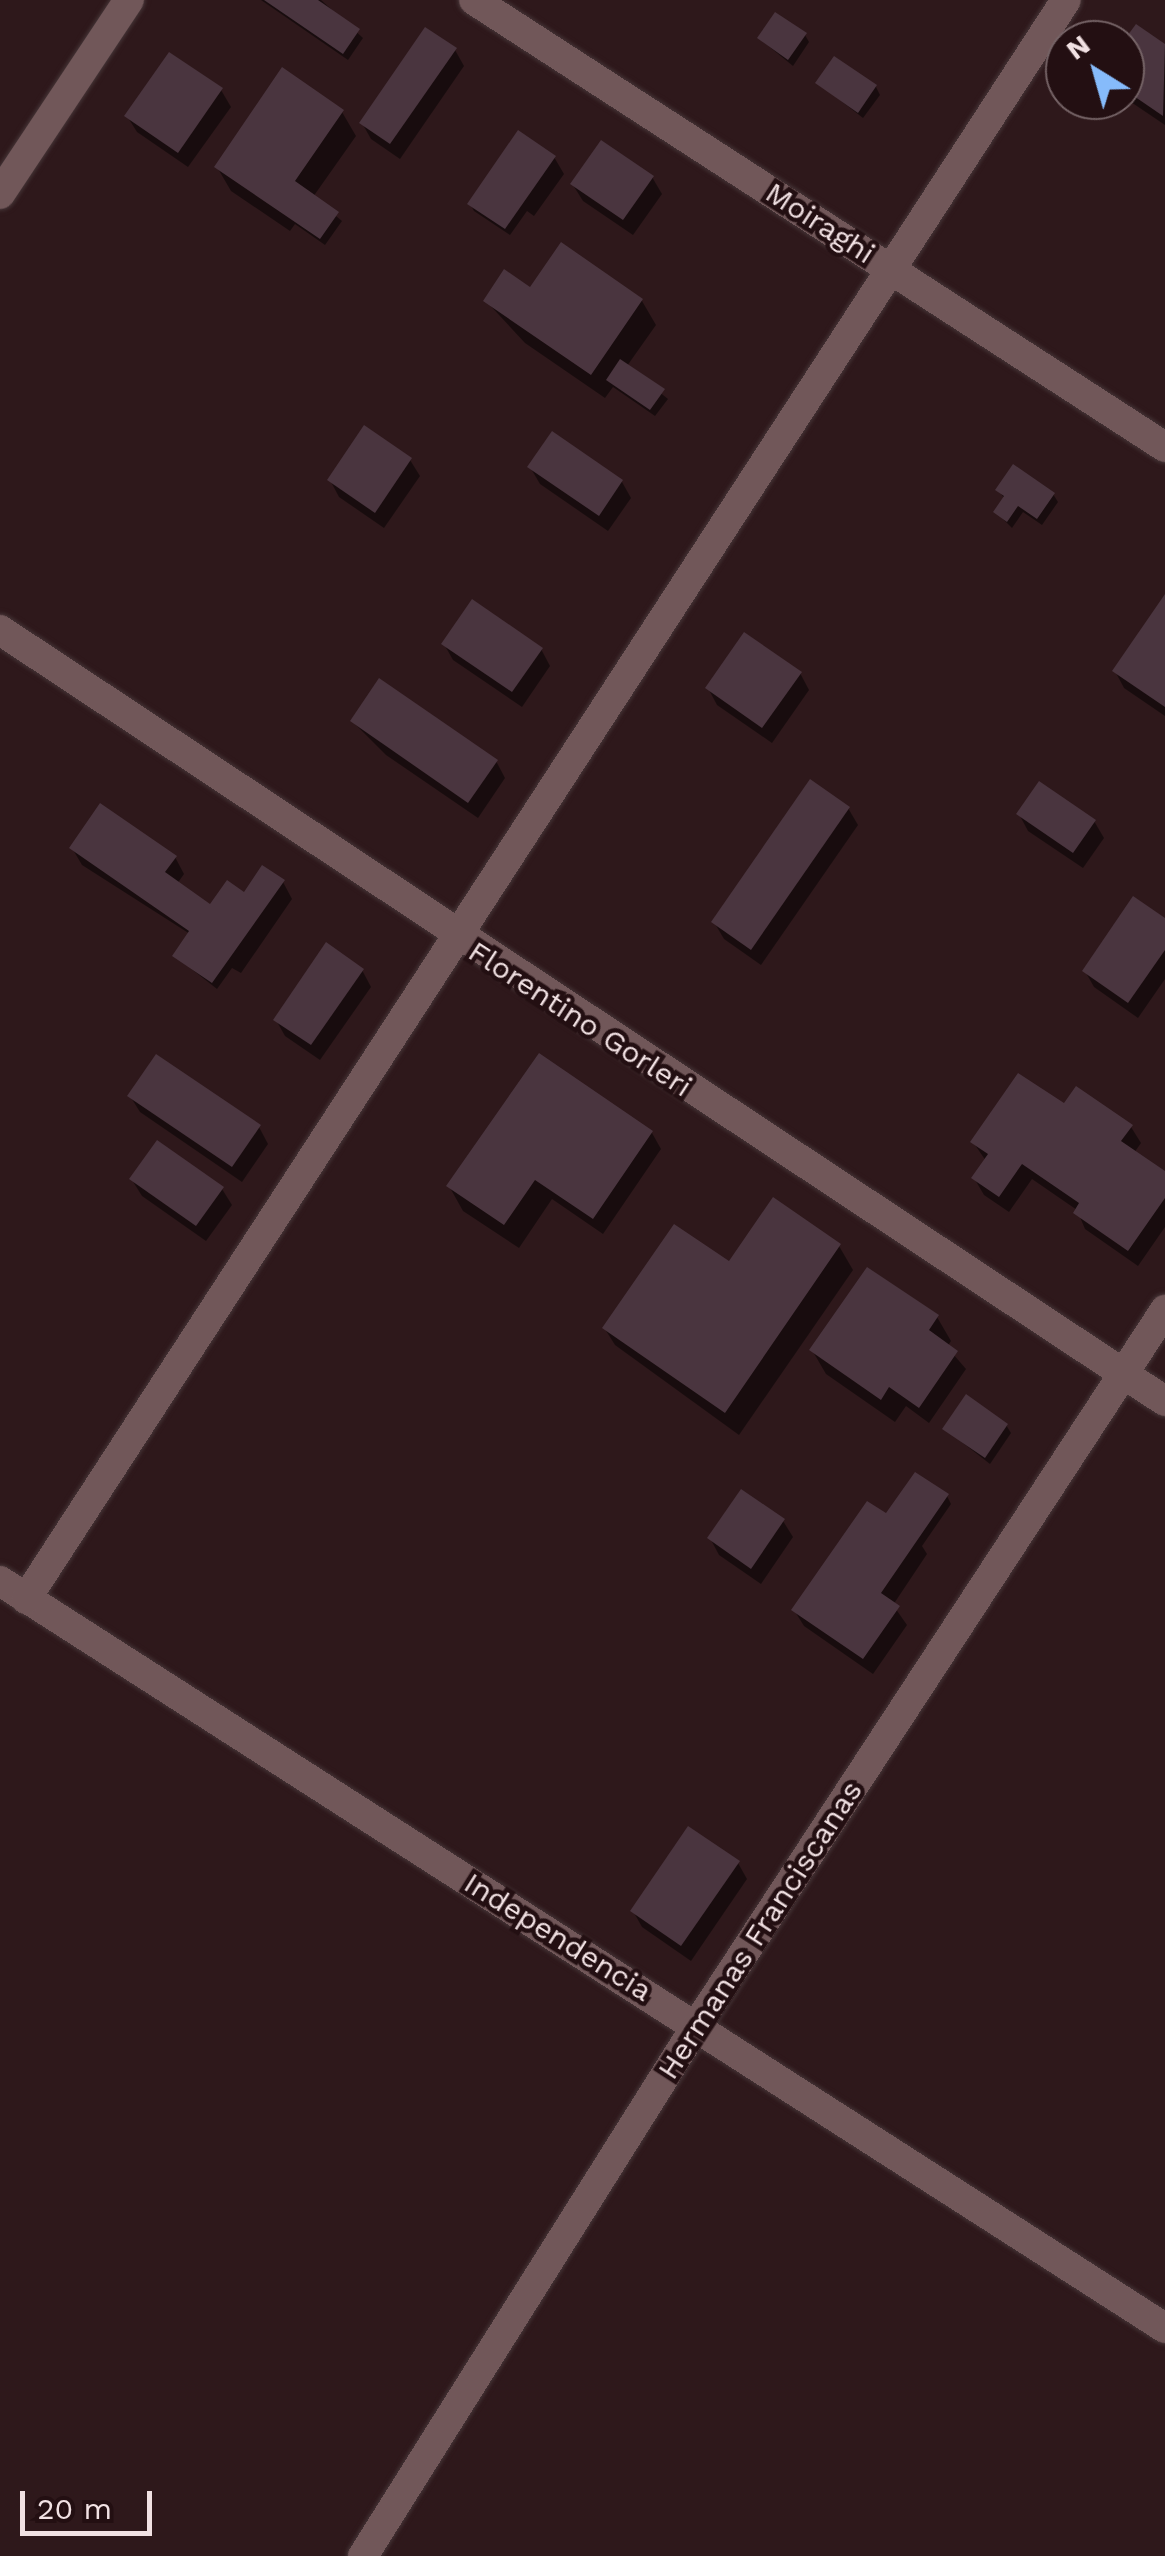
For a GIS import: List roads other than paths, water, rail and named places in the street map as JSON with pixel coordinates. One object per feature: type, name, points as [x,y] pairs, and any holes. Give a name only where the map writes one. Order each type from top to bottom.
[{"type":"street","points":[[0,194],[129,0]]},
{"type":"street","name":"Moiraghi","points":[[474,0],[1165,448]]},
{"type":"street","points":[[26,1599],[1066,0]]},
{"type":"street","name":"Florentino Gorleri","points":[[0,630],[456,938],[1165,1402]]},
{"type":"street","name":"Hermanas Franciscanas","points":[[363,2556],[698,2025],[1165,1310]]},
{"type":"street","name":"Independencia","points":[[0,1581],[1165,2328]]}]
